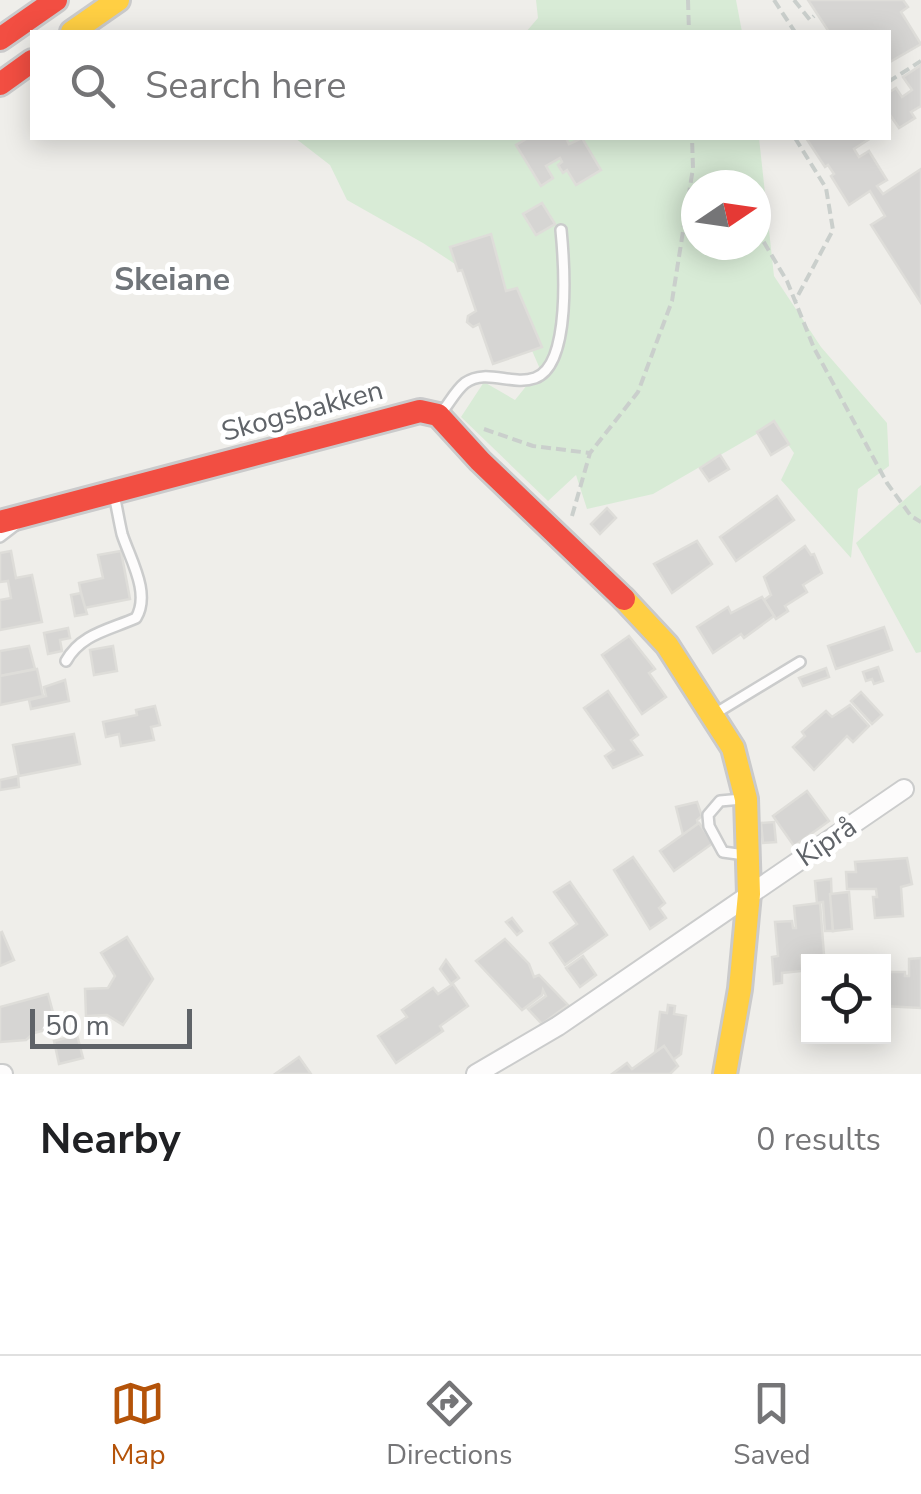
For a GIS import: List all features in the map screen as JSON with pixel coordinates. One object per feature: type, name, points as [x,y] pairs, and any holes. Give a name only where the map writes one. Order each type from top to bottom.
[{"type":"main road","points":[[0,39],[56,0]]},
{"type":"main road","points":[[75,30],[118,0]]},
{"type":"main road","points":[[0,84],[30,62]]},
{"type":"main road","points":[[441,413],[480,461],[667,645],[733,748],[746,799],[749,894],[740,989],[725,1074]]},
{"type":"main road","name":"Skogsbakken","points":[[10,519],[400,414],[441,413]]},
{"type":"street","name":"Kiprå","points":[[749,894],[904,790]]},
{"type":"street","points":[[476,1074],[558,1026],[749,894]]},
{"type":"lane","points":[[441,413],[471,380],[493,376],[527,380],[542,374],[548,366],[566,294],[560,230]]},
{"type":"lane","points":[[66,661],[72,649],[85,639],[136,618],[140,611],[137,576],[114,492]]},
{"type":"lane","name":"Skogsbakken","points":[[0,537],[16,527],[10,519]]},
{"type":"lane","points":[[714,714],[800,662]]},
{"type":"lane","points":[[746,799],[720,801],[708,814],[709,826],[723,852],[748,856]]},
{"type":"path","points":[[688,0],[689,30]]},
{"type":"path","points":[[774,0],[794,30]]},
{"type":"path","points":[[794,0],[810,20],[814,16]]},
{"type":"path","points":[[891,80],[921,61]]},
{"type":"path","points":[[692,140],[693,170]]},
{"type":"path","points":[[795,140],[826,188],[833,230],[795,301]]},
{"type":"path","points":[[565,541],[590,453],[638,392],[672,301],[681,246]]},
{"type":"path","points":[[771,253],[788,281],[814,348],[887,483],[911,516],[921,522]]},
{"type":"path","points":[[441,413],[520,442],[590,453]]},
{"type":"green space","points":[[536,0],[736,0],[742,30],[528,30],[538,18]]},
{"type":"green space","points":[[298,140],[759,140],[762,170],[681,170],[681,260],[771,260],[771,248],[774,276],[821,347],[887,423],[889,466],[858,489],[851,558],[781,480],[794,453],[774,424],[653,494],[587,509],[576,475],[548,501],[461,417],[484,382],[515,400],[540,369],[510,300],[423,243],[347,200],[330,165]]},
{"type":"green space","points":[[921,485],[921,652],[916,653],[856,543]]},
{"type":"building","points":[[808,0],[903,0],[908,7],[901,12],[921,44],[891,61],[891,30],[828,30]]},
{"type":"building","points":[[921,65],[921,106],[911,112],[915,118],[899,128],[891,116],[891,91],[896,88],[902,97],[912,90],[903,77]]},
{"type":"building","points":[[525,140],[567,140],[569,144],[583,140],[601,170],[576,185],[567,170],[563,173],[558,165],[562,162],[560,158],[546,166],[553,178],[541,186],[516,145]]},
{"type":"building","points":[[807,140],[868,140],[854,149],[859,157],[869,151],[887,180],[877,186],[883,194],[921,169],[921,303],[871,225],[885,216],[870,191],[849,205],[831,176],[834,174],[828,165],[825,167]]},
{"type":"building","points":[[542,203],[555,224],[536,235],[523,214]]},
{"type":"building","points":[[491,234],[506,291],[517,288],[542,347],[493,364],[479,324],[473,327],[467,322],[468,316],[476,311],[450,247]]},
{"type":"building","points":[[774,421],[789,444],[771,455],[757,432]]},
{"type":"building","points":[[720,455],[729,469],[709,481],[700,468]]},
{"type":"building","points":[[777,496],[794,520],[736,561],[720,537]]},
{"type":"building","points":[[607,508],[616,518],[600,534],[591,524]]},
{"type":"building","points":[[697,541],[712,564],[672,593],[654,564]]},
{"type":"building","points":[[805,546],[814,554],[822,573],[803,585],[807,592],[785,606],[788,611],[776,619],[764,600],[771,595],[764,577]]},
{"type":"building","points":[[11,551],[16,578],[32,575],[42,622],[0,630],[0,600],[11,598],[8,581],[0,582],[0,553]]},
{"type":"building","points":[[121,551],[130,599],[84,608],[79,583],[103,578],[98,555]]},
{"type":"building","points":[[81,593],[87,614],[75,616],[71,595]]},
{"type":"building","points":[[762,597],[774,616],[744,638],[741,634],[713,653],[697,627],[728,607],[731,613]]},
{"type":"building","points":[[884,627],[892,650],[836,669],[828,646]]},
{"type":"building","points":[[68,628],[70,638],[60,640],[62,651],[48,654],[44,633]]},
{"type":"building","points":[[629,636],[655,669],[649,673],[666,697],[642,714],[602,655]]},
{"type":"building","points":[[29,646],[35,669],[0,676],[0,651]]},
{"type":"building","points":[[113,646],[117,671],[94,675],[90,650]]},
{"type":"building","points":[[878,667],[883,681],[866,681],[863,672]]},
{"type":"building","points":[[826,668],[829,677],[803,686],[799,678]]},
{"type":"building","points":[[37,669],[43,696],[0,705],[0,676]]},
{"type":"building","points":[[65,680],[69,701],[31,709],[29,700],[46,696],[44,687]]},
{"type":"building","points":[[608,691],[638,735],[631,740],[642,755],[613,768],[605,756],[614,750],[584,708]]},
{"type":"building","points":[[861,692],[882,715],[872,724],[851,701]]},
{"type":"building","points":[[850,705],[869,726],[853,742],[847,736],[814,770],[793,747],[805,736],[802,732],[826,711],[832,717]]},
{"type":"building","points":[[155,706],[160,725],[151,727],[154,740],[121,746],[119,734],[106,737],[103,722],[137,715],[136,710]]},
{"type":"building","points":[[74,734],[80,764],[19,776],[13,745]]},
{"type":"building","points":[[18,776],[19,787],[0,790],[0,780]]},
{"type":"building","points":[[807,791],[829,821],[794,846],[773,816]]},
{"type":"building","points":[[697,802],[702,816],[683,835],[676,807]]},
{"type":"building","points":[[774,822],[776,842],[763,843],[761,823]]},
{"type":"building","points":[[699,823],[713,843],[674,871],[660,851]]},
{"type":"building","points":[[633,857],[665,903],[659,908],[666,918],[650,929],[614,870]]},
{"type":"building","points":[[907,858],[912,884],[901,887],[903,916],[875,918],[876,889],[847,889],[846,872],[856,872],[855,862]]},
{"type":"building","points":[[831,879],[833,931],[825,931],[823,902],[817,903],[815,881]]},
{"type":"building","points":[[570,882],[607,935],[565,965],[550,943],[577,924],[554,892]]},
{"type":"building","points":[[849,892],[852,929],[833,931],[830,894]]},
{"type":"building","points":[[820,903],[824,954],[801,954],[801,971],[782,973],[782,983],[774,984],[772,957],[778,956],[775,922],[792,921],[796,928],[794,906]]},
{"type":"building","points":[[512,918],[522,931],[517,935],[506,922]]},
{"type":"building","points":[[0,933],[14,960],[0,966]]},
{"type":"building","points":[[127,937],[153,979],[123,1025],[107,1015],[86,1016],[85,989],[108,988],[115,976],[101,953]]},
{"type":"building","points":[[505,939],[529,964],[534,977],[539,975],[568,1005],[542,1024],[528,1009],[546,996],[543,990],[522,1010],[476,961]]},
{"type":"building","points":[[583,956],[596,975],[580,987],[566,968]]},
{"type":"building","points":[[921,958],[921,1008],[891,1006],[891,972],[905,972],[909,976],[909,959]]},
{"type":"building","points":[[446,960],[459,978],[451,984],[440,969]]},
{"type":"building","points":[[453,984],[468,1006],[440,1026],[443,1031],[396,1063],[378,1036],[407,1017],[402,1010],[433,988],[438,994]]},
{"type":"building","points":[[48,994],[57,1027],[34,1033],[26,1040],[0,1042],[0,1007]]},
{"type":"building","points":[[668,1005],[675,1006],[674,1014],[686,1016],[681,1054],[673,1060],[664,1046],[655,1053],[660,1012],[667,1013]]},
{"type":"building","points":[[77,1035],[83,1058],[59,1064],[54,1041]]},
{"type":"building","points":[[664,1046],[678,1066],[670,1074],[612,1074],[627,1063],[632,1069]]},
{"type":"building","points":[[299,1057],[311,1074],[275,1074]]},
{"type":"traffic: slow","points":[[75,30],[118,0]]},
{"type":"traffic: slow","points":[[624,599],[667,645],[733,748],[746,799],[749,894],[740,989],[725,1074]]},
{"type":"traffic: jam","points":[[0,39],[56,0]]},
{"type":"traffic: jam","points":[[0,84],[30,62]]},
{"type":"traffic: jam","points":[[0,522],[420,411],[438,415],[480,461],[624,599]]},
{"type":"district","name":"Skeiane","points":[[172,279]]}]
